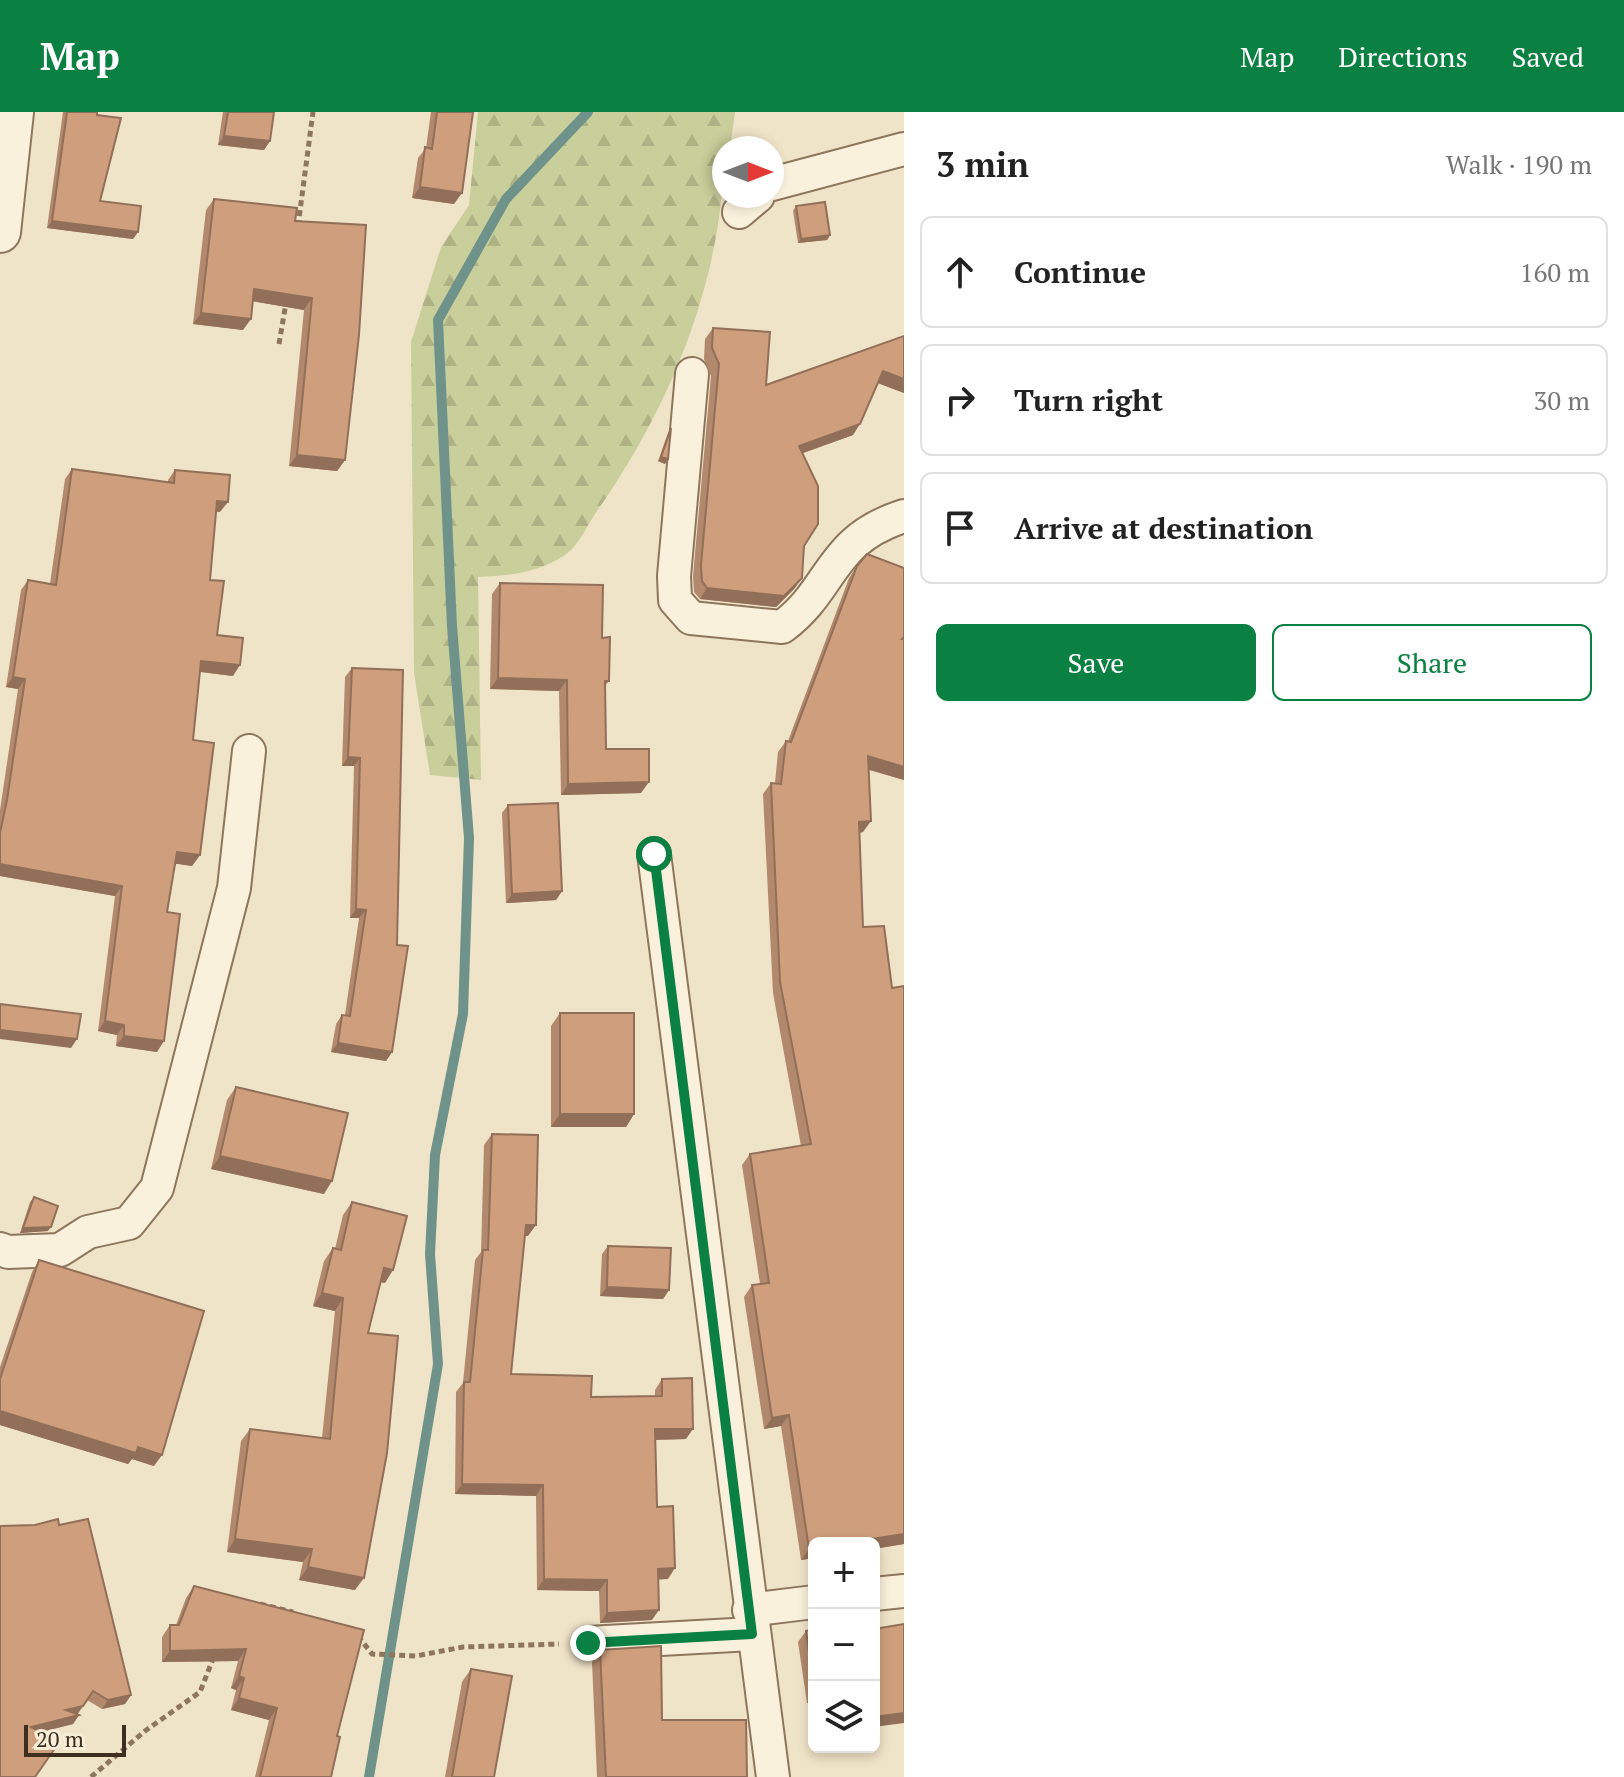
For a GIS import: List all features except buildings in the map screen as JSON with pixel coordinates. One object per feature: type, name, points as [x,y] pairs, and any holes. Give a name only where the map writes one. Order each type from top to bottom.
[{"type":"street","points":[[0,232],[13,112]]},
{"type":"street","points":[[784,181],[904,149]]},
{"type":"street","points":[[692,374],[674,576],[675,600],[691,618],[782,627],[796,617],[826,573],[861,534],[904,516]]},
{"type":"street","points":[[0,1249],[8,1252],[60,1250],[88,1232],[129,1223],[157,1188],[234,888],[249,751]]},
{"type":"street","points":[[654,854],[773,1777]]},
{"type":"street","points":[[880,1593],[904,1591]]},
{"type":"street","points":[[588,1643],[751,1622],[808,1604]]},
{"type":"path","points":[[296,237],[313,112]]},
{"type":"path","points":[[279,344],[286,298]]},
{"type":"path","points":[[251,1602],[302,1615]]},
{"type":"path","points":[[356,1633],[372,1654],[416,1656],[463,1647],[588,1643]]},
{"type":"path","points":[[91,1777],[145,1731],[200,1692],[215,1653]]},
{"type":"green space","points":[[478,112],[735,112],[732,136],[712,136],[712,208],[720,208],[703,292],[670,384],[648,428],[624,471],[570,551],[533,570],[478,577],[481,780],[430,775],[414,673],[411,342],[441,247],[469,205]]},
{"type":"waterway","points":[[369,1777],[438,1364],[430,1254],[435,1155],[463,1014],[469,838],[452,626],[438,320],[506,199],[588,112]]},
{"type":"route","points":[[588,1643],[752,1634],[654,854]]}]
